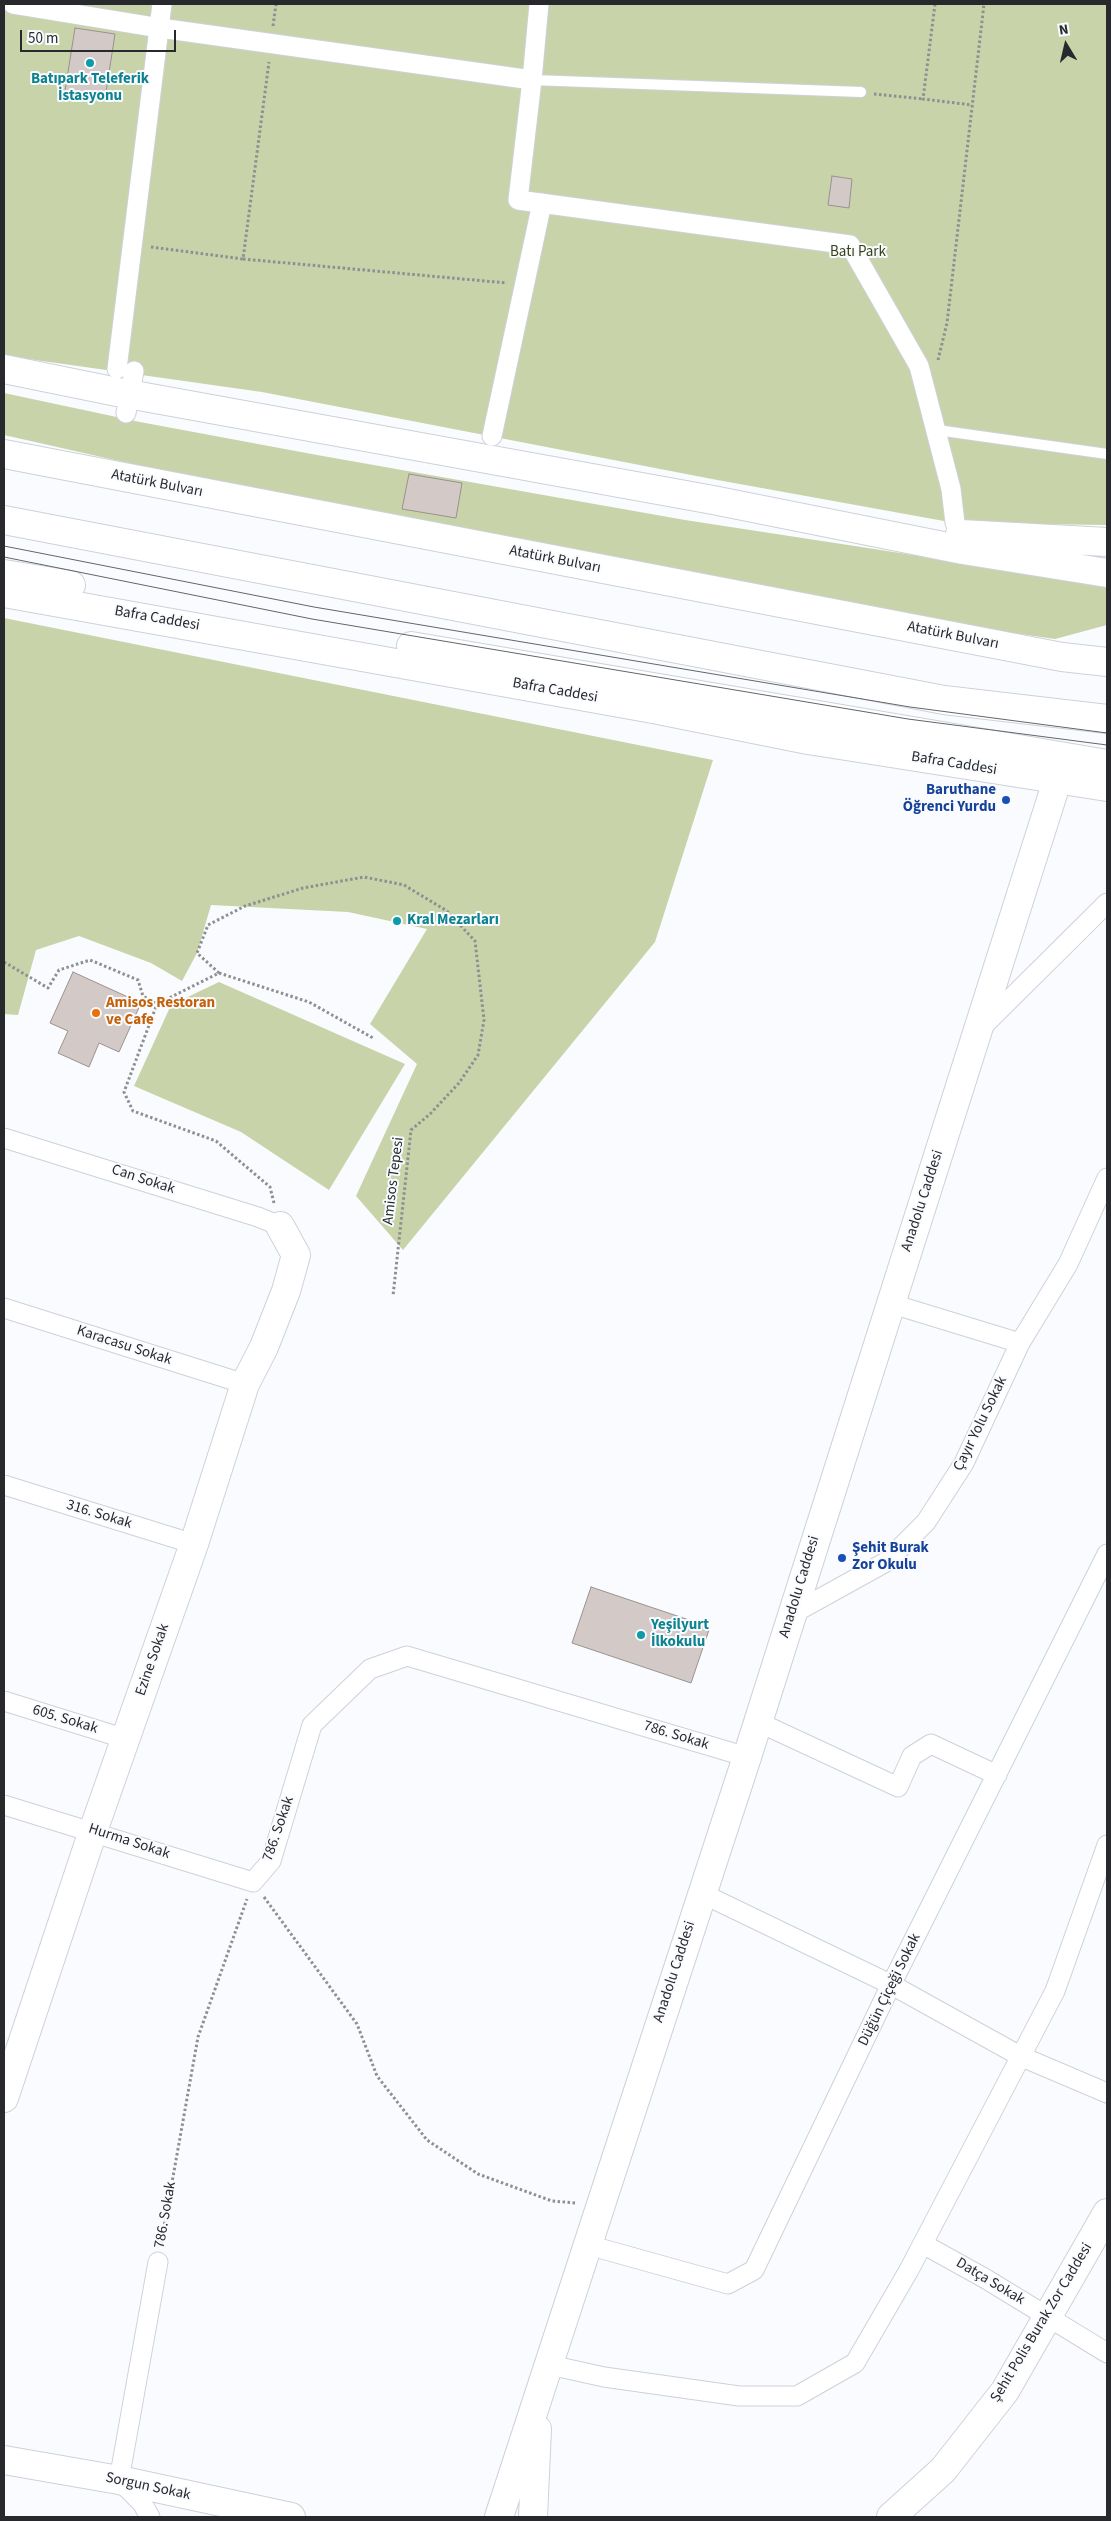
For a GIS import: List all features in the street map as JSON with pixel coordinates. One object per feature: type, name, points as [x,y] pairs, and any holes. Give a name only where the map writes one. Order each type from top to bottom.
[{"type":"main road","points":[[4,369],[127,387],[963,550],[1107,573]]},
{"type":"main road","name":"Atatürk Bulvarı","points":[[4,454],[1062,657],[1107,662]]},
{"type":"main road","points":[[4,520],[944,700],[1107,719]]},
{"type":"main road","points":[[856,529],[1107,542]]},
{"type":"main road","name":"Bafra Caddesi","points":[[4,574],[401,644],[1107,764]]},
{"type":"main road","name":"Bafra Caddesi","points":[[4,593],[605,700],[808,740],[1107,788]]},
{"type":"main road","points":[[1062,657],[1107,642]]},
{"type":"main road","name":"Anadolu Caddesi","points":[[539,2392],[550,2365],[701,1893],[747,1757],[1057,781]]},
{"type":"main road","name":"Ezine Sokak","points":[[4,2098],[11,2052],[126,1739],[194,1544],[245,1384],[264,1347],[286,1291],[296,1255],[280,1226]]},
{"type":"main road","name":"Şehit Polis Burak Zor Caddesi","points":[[891,2517],[943,2470],[1005,2391],[1107,2214]]},
{"type":"main road","points":[[499,2517],[539,2392]]},
{"type":"main road","points":[[533,2517],[539,2392]]},
{"type":"main road","name":"Sorgun Sokak","points":[[4,2460],[119,2480],[291,2517]]},
{"type":"street","points":[[13,4],[160,28],[532,80]]},
{"type":"street","points":[[127,387],[131,244],[162,4]]},
{"type":"street","points":[[539,4],[518,200],[850,245],[919,366],[951,489],[955,524]]},
{"type":"street","points":[[492,436],[542,203]]},
{"type":"street","points":[[978,1030],[1107,903]]},
{"type":"street","name":"Can Sokak","points":[[4,1138],[230,1208],[280,1226]]},
{"type":"street","name":"Çayır Yolu Sokak","points":[[792,1614],[886,1562],[926,1522],[964,1462],[1020,1343],[1068,1264],[1107,1178]]},
{"type":"street","points":[[890,1303],[1020,1343]]},
{"type":"street","name":"Karacasu Sokak","points":[[4,1308],[245,1384]]},
{"type":"street","name":"316. Sokak","points":[[4,1485],[194,1544]]},
{"type":"street","name":"Düğün Çiçeği Sokak","points":[[588,2245],[728,2284],[754,2270],[892,1985],[1107,1554]]},
{"type":"street","name":"786. Sokak","points":[[253,1882],[271,1861],[312,1725],[370,1669],[407,1656],[747,1757]]},
{"type":"street","name":"605. Sokak","points":[[4,1701],[126,1739]]},
{"type":"street","points":[[758,1722],[898,1787],[912,1756],[931,1744],[997,1775]]},
{"type":"street","name":"Hurma Sokak","points":[[4,1804],[253,1882]]},
{"type":"street","points":[[550,2365],[604,2377],[739,2396],[798,2396],[855,2363],[923,2244],[1055,1991],[1107,1845]]},
{"type":"street","points":[[701,1893],[892,1985],[1020,2056],[1107,2093]]},
{"type":"street","name":"Datça Sokak","points":[[923,2244],[1107,2353]]},
{"type":"street","name":"786. Sokak","points":[[119,2480],[158,2262]]},
{"type":"street","points":[[119,2480],[142,2503],[150,2517]]},
{"type":"lane","points":[[532,80],[862,92]]},
{"type":"lane","points":[[937,430],[1107,454]]},
{"type":"path","points":[[243,259],[276,4]]},
{"type":"path","points":[[923,99],[935,4]]},
{"type":"path","points":[[936,369],[947,323],[984,4]]},
{"type":"path","points":[[862,92],[972,105]]},
{"type":"path","points":[[131,244],[243,259],[523,285]]},
{"type":"path","name":"Amisos Tepesi","points":[[373,1038],[309,1002],[219,973],[197,953],[208,925],[245,906],[295,890],[364,878],[404,885],[448,911],[475,941],[484,1020],[478,1055],[459,1084],[430,1114],[411,1130],[393,1296]]},
{"type":"path","points":[[4,962],[48,988],[59,970],[90,960],[138,980],[144,996],[157,1004]]},
{"type":"path","points":[[219,973],[157,1004],[124,1092],[133,1111],[216,1141],[270,1187],[280,1226]]},
{"type":"path","points":[[253,1882],[357,2024],[377,2076],[427,2140],[478,2174],[552,2200],[601,2205]]},
{"type":"path","name":"786. Sokak","points":[[158,2262],[198,2037],[253,1882]]},
{"type":"green space","name":"Batı Park","points":[[4,4],[1107,4],[1107,525],[955,523],[712,479],[262,392],[4,355]]},
{"type":"green space","points":[[4,393],[140,422],[685,520],[1050,576],[1107,587],[1107,625],[1055,639],[660,583],[4,435]]},
{"type":"green space","points":[[4,618],[713,760],[655,942],[403,1250],[356,1196],[417,1064],[370,1024],[427,929],[348,912],[211,905],[197,953],[182,981],[151,963],[79,936],[36,950],[18,1015],[4,1014]]},
{"type":"green space","points":[[219,982],[405,1064],[329,1190],[241,1132],[134,1086],[171,1005]]},
{"type":"building","name":"Batıpark Teleferik İstasyonu","points":[[75,28],[115,34],[105,98],[65,91]]},
{"type":"building","points":[[832,176],[852,179],[849,208],[828,205]]},
{"type":"building","points":[[409,474],[462,483],[456,518],[402,509]]},
{"type":"building","name":"Amisos Restoran ve Cafe","points":[[73,972],[141,1003],[119,1052],[99,1043],[89,1067],[58,1053],[68,1031],[50,1023]]},
{"type":"building","name":"Yeşilyurt İlkokulu","points":[[591,1587],[710,1627],[691,1683],[572,1643]]},
{"type":"tram line","points":[[4,546],[314,607],[910,707],[1107,733]]},
{"type":"tram line","points":[[4,557],[312,619],[908,719],[1107,745]]},
{"type":"place","name":"Batıpark Teleferik İstasyonu","points":[[90,63]]},
{"type":"place","name":"Baruthane Öğrenci Yurdu","points":[[1006,800]]},
{"type":"place","name":"Kral Mezarları","points":[[397,921]]},
{"type":"place","name":"Amisos Restoran ve Cafe","points":[[96,1013]]},
{"type":"place","name":"Şehit Burak Zor Okulu","points":[[842,1558]]},
{"type":"place","name":"Yeşilyurt İlkokulu","points":[[641,1635]]}]
